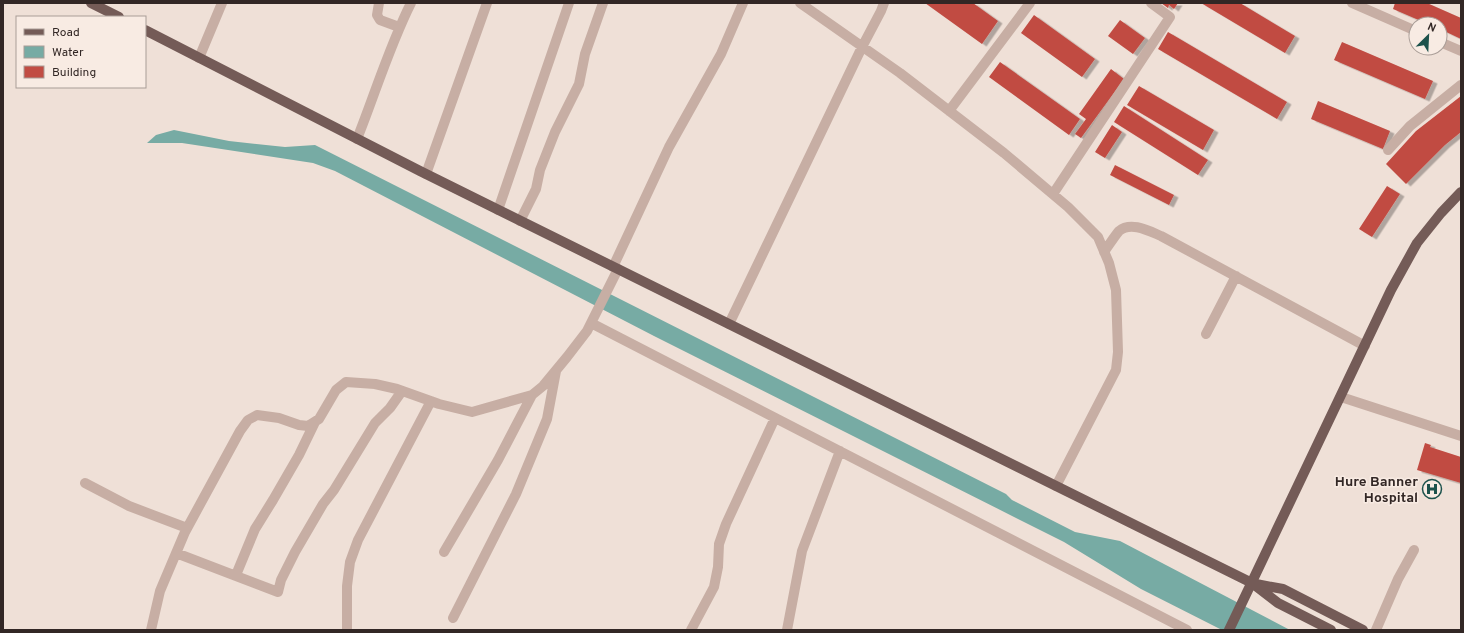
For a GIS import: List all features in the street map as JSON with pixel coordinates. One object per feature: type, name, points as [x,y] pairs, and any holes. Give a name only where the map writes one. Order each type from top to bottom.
[{"type":"main road","points":[[91,3],[117,16]]},
{"type":"main road","points":[[146,31],[520,221],[1252,583],[1278,603],[1331,630]]},
{"type":"main road","points":[[1229,630],[1391,290],[1417,243],[1441,212],[1461,192]]},
{"type":"main road","points":[[1252,583],[1284,589],[1364,630]]},
{"type":"street","points":[[199,58],[222,3]]},
{"type":"street","points":[[379,3],[376,14],[380,20],[399,27]]},
{"type":"street","points":[[357,139],[399,27],[411,3]]},
{"type":"street","points":[[426,174],[487,3]]},
{"type":"street","points":[[498,210],[569,3]]},
{"type":"street","points":[[520,221],[536,189],[540,170],[555,132],[579,84],[585,54],[603,3]]},
{"type":"street","points":[[444,552],[498,460],[532,395],[543,386],[586,331],[616,268],[669,147],[721,54],[743,3]]},
{"type":"street","points":[[800,3],[900,73],[1004,153],[1068,207],[1098,237],[1110,263],[1116,290],[1118,352],[1116,370],[1056,486]]},
{"type":"street","points":[[729,324],[884,3]]},
{"type":"street","points":[[949,111],[1030,3]]},
{"type":"street","points":[[1053,194],[1170,17],[1151,3]]},
{"type":"street","points":[[1352,3],[1408,28]]},
{"type":"street","points":[[1448,45],[1461,51]]},
{"type":"street","points":[[1388,150],[1410,126],[1461,85]]},
{"type":"street","points":[[1104,252],[1120,231],[1129,227],[1142,229],[1161,236],[1365,346]]},
{"type":"street","points":[[1206,334],[1236,276]]},
{"type":"street","points":[[590,323],[1187,630]]},
{"type":"street","points":[[453,618],[518,488],[547,419],[557,369]]},
{"type":"street","points":[[151,630],[160,591],[187,528],[240,431],[248,420],[257,415],[263,415],[308,426],[319,419],[336,390],[346,382],[375,384],[402,390],[431,401],[472,412],[532,395]]},
{"type":"street","points":[[176,553],[278,592],[281,580],[295,552],[323,504],[334,490],[375,422],[390,408],[402,390]]},
{"type":"street","points":[[1341,397],[1461,436]]},
{"type":"street","points":[[347,630],[346,586],[350,562],[358,540],[431,401]]},
{"type":"street","points":[[691,630],[714,587],[718,567],[719,544],[726,524],[775,418]]},
{"type":"street","points":[[236,575],[255,529],[295,461],[314,422]]},
{"type":"street","points":[[787,630],[802,551],[840,451]]},
{"type":"street","points":[[85,483],[129,506],[187,528]]},
{"type":"street","points":[[1376,630],[1398,579],[1414,550]]},
{"type":"water","points":[[174,130],[229,141],[285,147],[315,145],[1006,494],[1012,500],[1075,532],[1120,541],[1290,630],[1222,630],[1141,589],[1064,542],[654,336],[335,171],[313,163],[182,143],[147,143],[156,135]]},
{"type":"building","points":[[925,3],[973,3],[998,21],[982,44]]},
{"type":"building","points":[[1161,3],[1178,3],[1174,9],[1169,5],[1168,8]]},
{"type":"building","points":[[1201,3],[1240,3],[1295,36],[1285,53]]},
{"type":"building","points":[[1395,3],[1427,3],[1461,18],[1461,39],[1448,33],[1448,16],[1409,16],[1393,9]]},
{"type":"building","points":[[1034,15],[1095,59],[1082,77],[1021,33]]},
{"type":"building","points":[[1120,20],[1145,38],[1133,54],[1108,36]]},
{"type":"building","points":[[1168,32],[1287,102],[1277,119],[1158,49]]},
{"type":"building","points":[[1342,42],[1433,81],[1425,99],[1334,60]]},
{"type":"building","points":[[1000,62],[1080,119],[1069,135],[989,77]]},
{"type":"building","points":[[1111,69],[1124,79],[1081,138],[1075,134],[1086,119],[1079,114]]},
{"type":"building","points":[[1139,86],[1214,130],[1203,150],[1127,105]]},
{"type":"building","points":[[1461,96],[1461,132],[1445,145],[1406,184],[1386,164],[1416,131]]},
{"type":"building","points":[[1318,101],[1390,131],[1383,149],[1311,119]]},
{"type":"building","points":[[1124,106],[1208,160],[1198,175],[1114,122]]},
{"type":"building","points":[[1112,125],[1122,132],[1105,158],[1095,152]]},
{"type":"building","points":[[1115,165],[1174,195],[1169,205],[1110,175]]},
{"type":"building","points":[[1387,186],[1400,194],[1372,237],[1359,229]]},
{"type":"building","points":[[1425,443],[1431,445],[1430,447],[1461,457],[1461,483],[1417,470]]},
{"type":"place","name":"Hure Banner Hospital","points":[[1432,489]]}]
